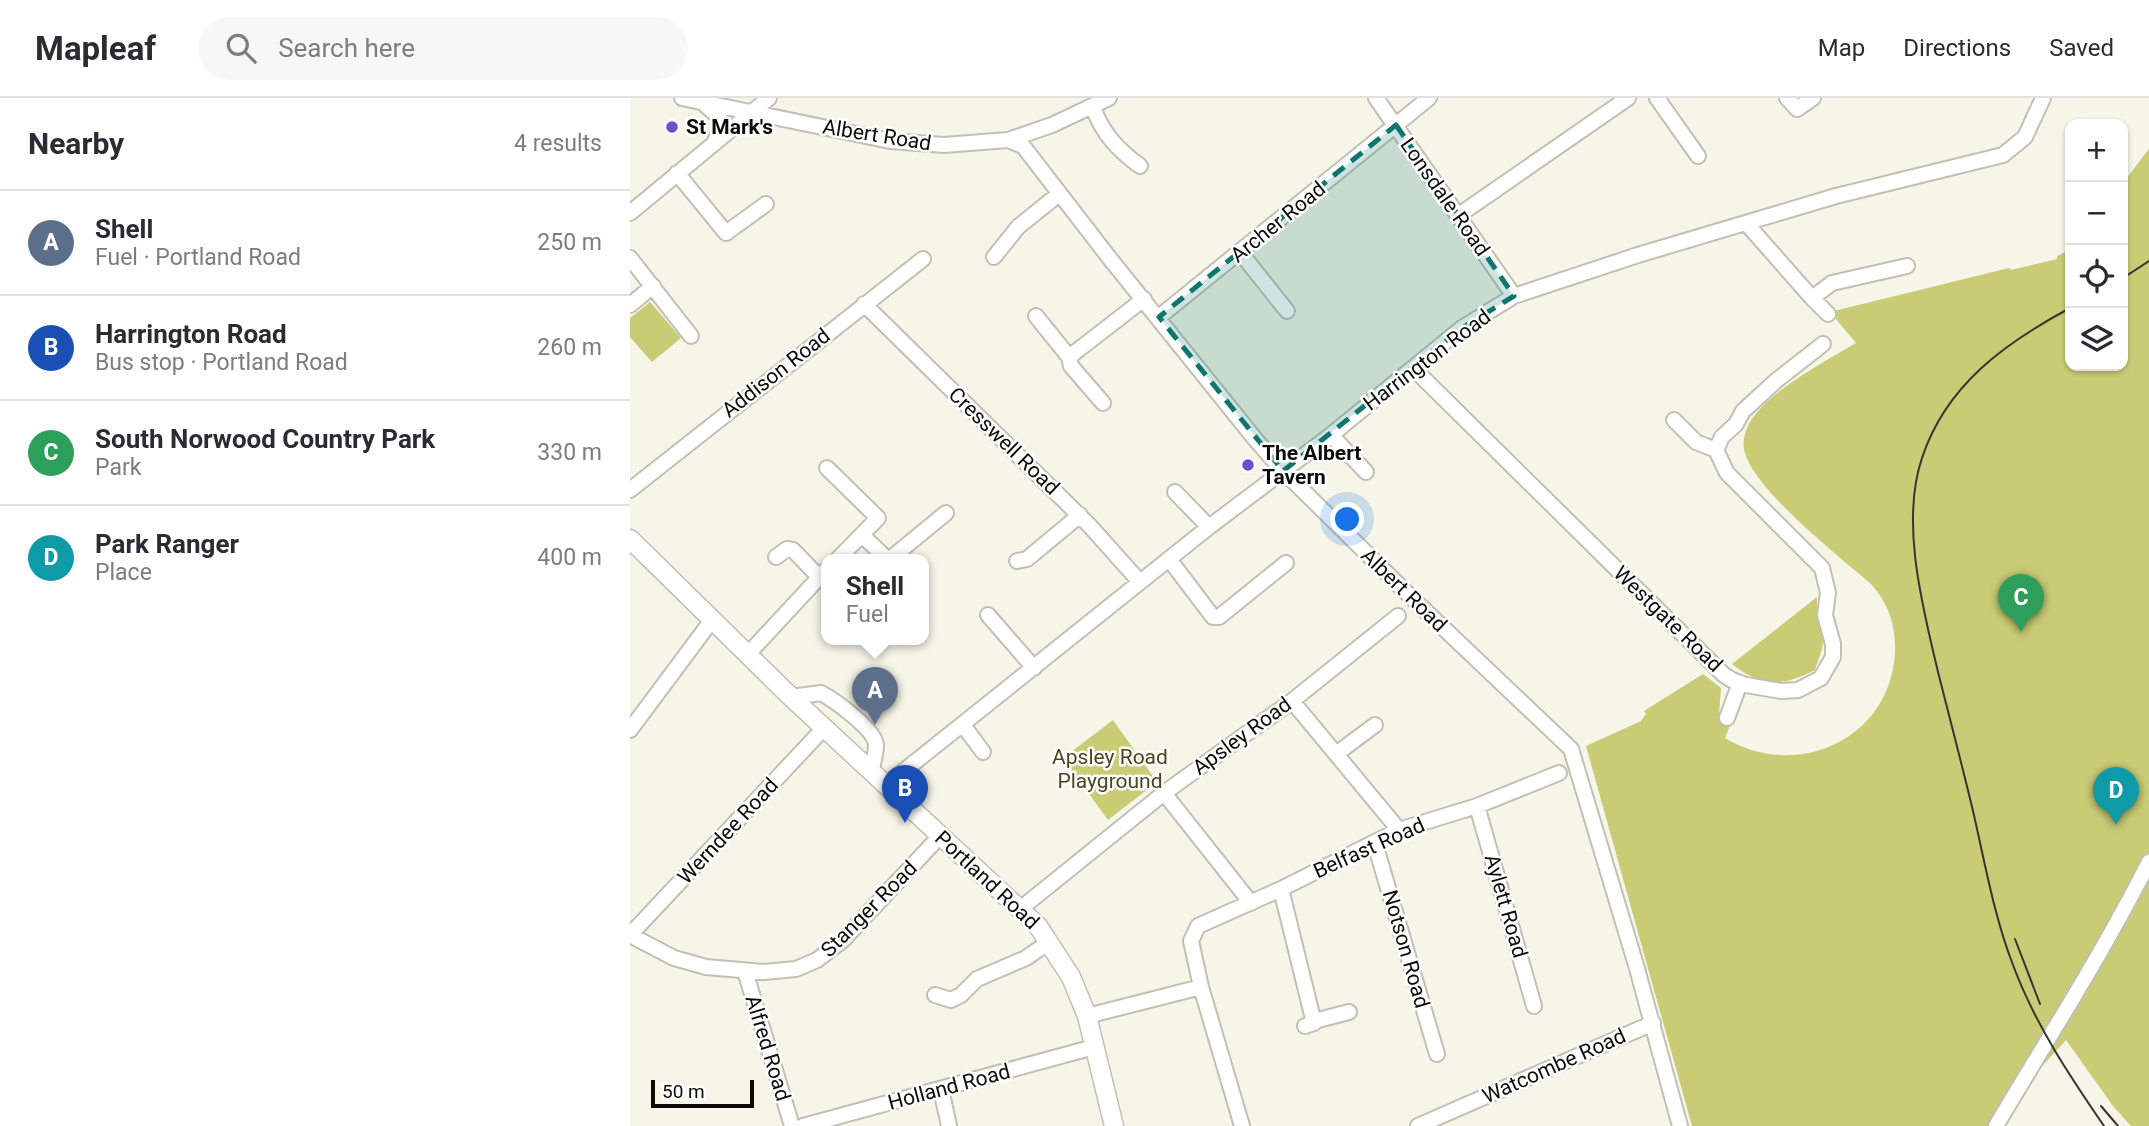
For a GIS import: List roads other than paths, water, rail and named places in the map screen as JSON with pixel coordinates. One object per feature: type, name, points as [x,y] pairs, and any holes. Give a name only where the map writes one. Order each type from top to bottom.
[{"type":"main road","name":"Portland Road","points":[[630,539],[791,697],[1038,926],[1071,977],[1087,1016],[1114,1126]]},
{"type":"street","name":"Albert Road","points":[[682,98],[910,144],[944,145],[1008,140],[1023,146],[1283,471],[1571,749],[1653,1023],[1680,1126]]},
{"type":"street","points":[[630,213],[769,98]]},
{"type":"street","points":[[1008,140],[1052,125],[1109,98]]},
{"type":"street","name":"Lonsdale Road","points":[[1376,98],[1514,296]]},
{"type":"street","name":"Archer Road","points":[[1159,317],[1429,98]]},
{"type":"street","points":[[1459,215],[1628,98]]},
{"type":"street","points":[[1657,98],[1698,156]]},
{"type":"street","points":[[1787,98],[1797,109],[1813,98]]},
{"type":"street","name":"Harrington Road","points":[[886,786],[1209,527],[1331,435],[1462,328],[1514,296],[1638,255],[1849,193],[2003,155],[2025,137],[2033,124],[2039,100]]},
{"type":"street","points":[[698,102],[710,107],[719,117],[720,131],[711,145]]},
{"type":"street","points":[[1093,107],[1098,123],[1108,137],[1140,166]]},
{"type":"street","points":[[677,173],[726,233],[766,204]]},
{"type":"street","points":[[994,257],[1018,227],[1059,194]]},
{"type":"street","points":[[1746,223],[1828,314]]},
{"type":"street","points":[[1240,252],[1287,311]]},
{"type":"street","points":[[630,258],[691,336]]},
{"type":"street","name":"Addison Road","points":[[630,490],[923,259]]},
{"type":"street","points":[[1812,298],[1832,283],[1907,265]]},
{"type":"street","points":[[630,305],[653,286]]},
{"type":"street","points":[[1069,357],[1144,299]]},
{"type":"street","name":"Cresswell Road","points":[[864,304],[1080,515],[1140,582]]},
{"type":"street","points":[[1036,316],[1069,357],[1071,366],[1104,403]]},
{"type":"street","points":[[1674,420],[1696,442],[1716,450],[1722,437],[1736,424],[1743,411],[1823,344]]},
{"type":"street","name":"Westgate Road","points":[[1413,368],[1724,675],[1740,683],[1790,691],[1805,688],[1821,678],[1833,657],[1833,644],[1825,615],[1828,593],[1822,568],[1727,473],[1716,450]]},
{"type":"street","points":[[1331,435],[1366,472]]},
{"type":"street","points":[[827,468],[878,518],[843,554]]},
{"type":"street","points":[[1175,492],[1209,527]]},
{"type":"street","points":[[894,554],[946,513]]},
{"type":"street","points":[[1017,561],[1027,559],[1080,515]]},
{"type":"street","points":[[862,535],[883,554]]},
{"type":"street","points":[[776,557],[787,550],[793,550],[821,573]]},
{"type":"street","points":[[1169,559],[1213,617],[1219,617],[1286,563]]},
{"type":"street","points":[[748,654],[821,575]]},
{"type":"street","points":[[988,615],[1034,668]]},
{"type":"street","name":"Apsley Road","points":[[1020,909],[1164,793],[1292,701],[1398,616]]},
{"type":"street","points":[[630,730],[712,620]]},
{"type":"street","points":[[1727,718],[1740,683]]},
{"type":"street","points":[[791,697],[821,693],[862,723],[876,745],[871,772]]},
{"type":"street","points":[[1292,701],[1399,830]]},
{"type":"street","points":[[962,725],[983,752]]},
{"type":"street","points":[[1336,754],[1375,725]]},
{"type":"street","name":"Werndee Road","points":[[630,935],[825,727]]},
{"type":"street","name":"Belfast Road","points":[[1201,987],[1191,941],[1198,926],[1280,890],[1399,830],[1477,806],[1559,773]]},
{"type":"street","points":[[1164,793],[1251,903]]},
{"type":"street","name":"Aylett Road","points":[[1477,806],[1535,1006]]},
{"type":"street","name":"Stanger Road","points":[[630,935],[660,952],[706,967],[784,971],[807,965],[843,940],[940,836]]},
{"type":"street","name":"Notson Road","points":[[1374,844],[1437,1054]]},
{"type":"street","points":[[1996,1126],[2047,1044],[2149,862]]},
{"type":"street","points":[[1280,890],[1309,1023],[1349,1012]]},
{"type":"street","points":[[934,995],[951,1000],[961,995],[977,979],[1026,958],[1049,942]]},
{"type":"street","name":"Alfred Road","points":[[745,971],[792,1126]]},
{"type":"street","points":[[1087,1016],[1201,987],[1242,1126]]},
{"type":"street","name":"Watcombe Road","points":[[1418,1126],[1653,1023]]},
{"type":"street","name":"Holland Road","points":[[803,1126],[1094,1047]]},
{"type":"street","points":[[941,1089],[949,1126]]},
{"type":"tram line","points":[[2128,275],[2149,261]]},
{"type":"tram line","points":[[2065,311],[2001,352],[1962,388],[1946,409],[1922,458],[1916,483],[1913,537],[1926,621],[2000,928],[2022,987],[2042,1028],[2104,1126]]},
{"type":"tram line","points":[[2015,939],[2040,1004]]},
{"type":"tram line","points":[[2101,1106],[2118,1126]]},
{"type":"place","name":"St Mark's","points":[[672,127]]},
{"type":"place","name":"The Albert Tavern","points":[[1248,465]]},
{"type":"place","name":"South Norwood Country Park","points":[[2021,632]]},
{"type":"place","name":"Shell","points":[[875,725]]},
{"type":"place","name":"Harrington Road","points":[[905,823]]},
{"type":"place","name":"Park Ranger","points":[[2116,825]]},
{"type":"park label","name":"Apsley Road Playground","points":[[1110,769]]}]
